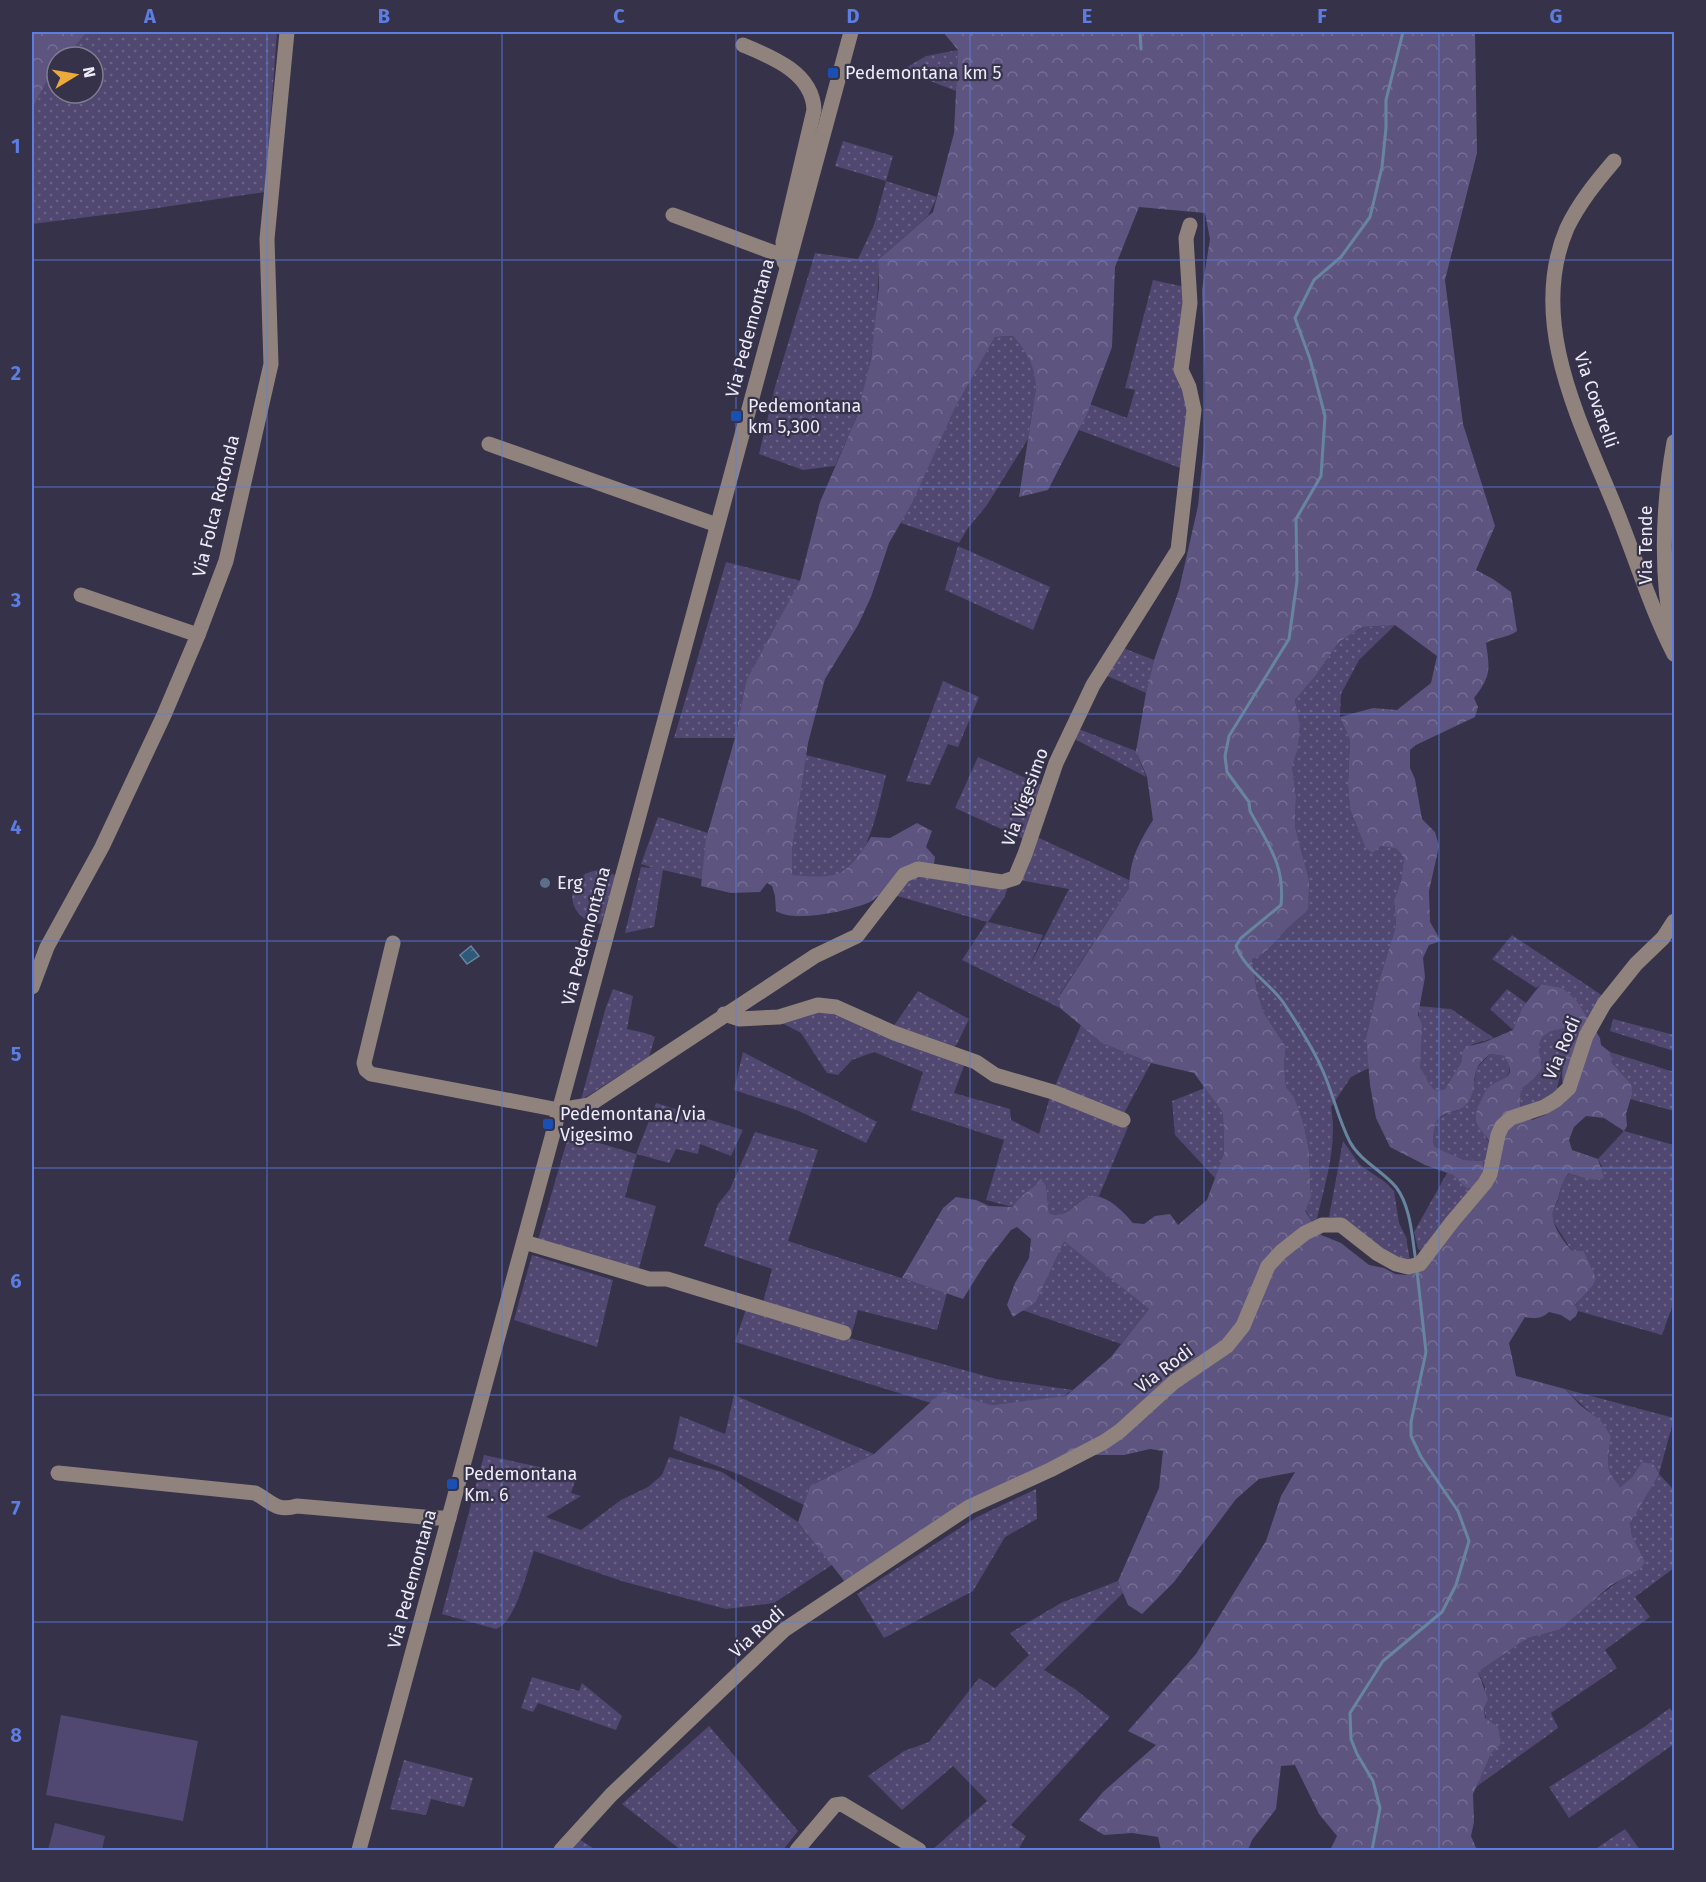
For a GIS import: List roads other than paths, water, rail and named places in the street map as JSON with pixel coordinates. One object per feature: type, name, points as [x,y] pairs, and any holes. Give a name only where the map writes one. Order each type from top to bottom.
[{"type":"street","name":"Via Folca Rotonda","points":[[32,987],[47,947],[116,816],[164,715],[226,561],[271,363],[267,239],[286,32]]},
{"type":"street","name":"Via Pedemontana","points":[[359,1851],[717,525],[784,263],[851,32]]},
{"type":"street","points":[[673,215],[784,263],[783,242],[814,110],[813,98],[790,68],[772,57],[743,45]]},
{"type":"street","name":"Via Covarelli","points":[[1614,161],[1582,201],[1564,237],[1554,286],[1554,327],[1572,402],[1629,543],[1654,612],[1674,654]]},
{"type":"street","name":"Via Vigesimo","points":[[559,1110],[589,1105],[815,956],[857,936],[904,875],[918,869],[1002,882],[1015,878],[1056,763],[1093,685],[1178,550],[1194,410],[1189,387],[1181,370],[1190,303],[1186,238],[1190,225]]},
{"type":"street","name":"Via Tende","points":[[1674,442],[1665,498],[1663,541],[1666,596],[1674,648]]},
{"type":"street","points":[[489,444],[717,525]]},
{"type":"street","points":[[81,595],[198,635]]},
{"type":"street","name":"Via Rodi","points":[[561,1851],[611,1796],[784,1630],[969,1507],[1050,1470],[1104,1442],[1120,1431],[1174,1382],[1227,1346],[1243,1326],[1268,1266],[1305,1233],[1322,1225],[1341,1225],[1400,1266],[1412,1267],[1419,1264],[1485,1183],[1490,1174],[1502,1126],[1511,1118],[1544,1107],[1569,1088],[1586,1036],[1604,1004],[1674,921]]},
{"type":"street","points":[[393,944],[364,1062],[366,1070],[371,1074],[559,1110]]},
{"type":"street","points":[[724,1014],[739,1019],[779,1017],[818,1005],[836,1007],[894,1033],[976,1062],[995,1075],[1053,1092],[1123,1120]]},
{"type":"street","points":[[524,1242],[649,1279],[667,1280],[844,1333]]},
{"type":"street","points":[[58,1473],[255,1493],[275,1506],[285,1509],[297,1506],[449,1518]]},
{"type":"street","points":[[797,1851],[814,1827],[839,1804],[919,1851]]},
{"type":"water","points":[[471,946],[479,956],[467,964],[460,955]]},
{"type":"waterway","points":[[1140,32],[1141,49]]},
{"type":"waterway","points":[[1403,32],[1386,100],[1382,167],[1370,217],[1341,257],[1314,280],[1295,318],[1310,359],[1325,416],[1321,476],[1296,519],[1297,581],[1289,639],[1229,736],[1225,756],[1227,772],[1249,802],[1250,811],[1274,856],[1281,878],[1282,891],[1281,905],[1241,938],[1236,946],[1245,962],[1283,1002],[1309,1043],[1322,1069],[1342,1124],[1354,1149],[1391,1181],[1401,1195],[1410,1223],[1416,1262]]},
{"type":"waterway","points":[[1372,1850],[1380,1808],[1373,1781],[1351,1739],[1350,1713],[1383,1661],[1442,1612],[1456,1585],[1469,1541],[1458,1511],[1421,1457],[1411,1436],[1411,1422],[1426,1352],[1417,1271]]},
{"type":"place","name":"Pedemontana km 5","points":[[833,73]]},
{"type":"place","name":"Pedemontana km 5,300","points":[[736,416]]},
{"type":"place","name":"Erg","points":[[545,883]]},
{"type":"place","name":"Pedemontana/via Vigesimo","points":[[548,1124]]},
{"type":"place","name":"Pedemontana Km. 6","points":[[452,1484]]}]
